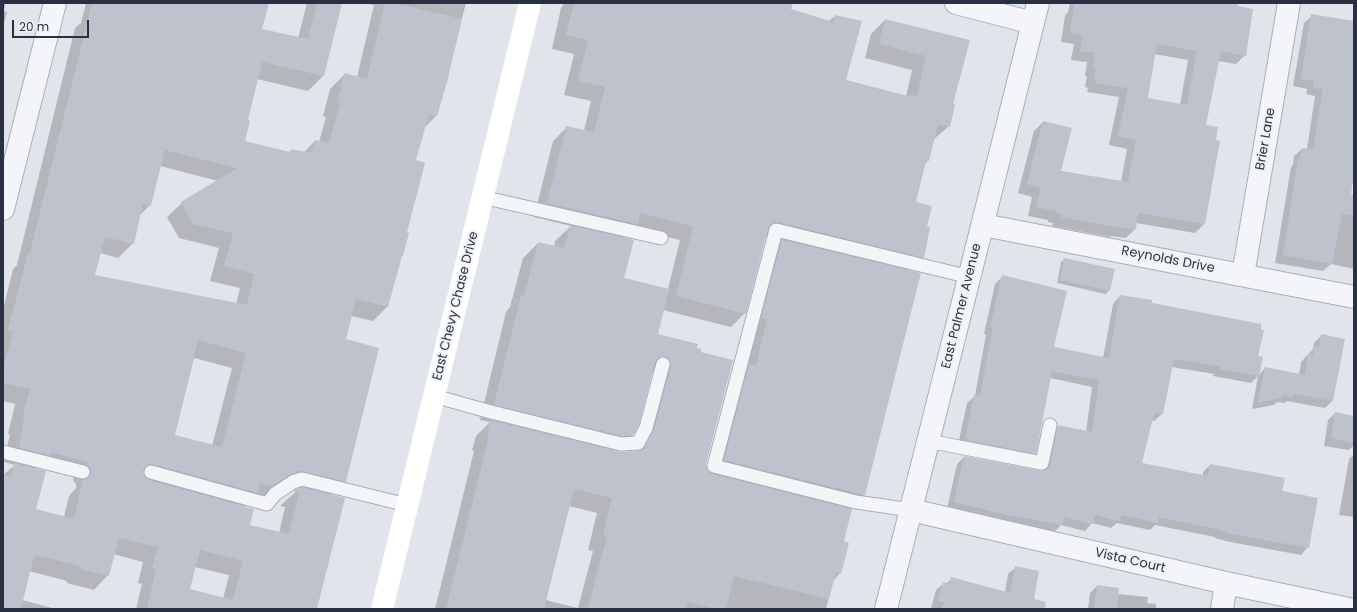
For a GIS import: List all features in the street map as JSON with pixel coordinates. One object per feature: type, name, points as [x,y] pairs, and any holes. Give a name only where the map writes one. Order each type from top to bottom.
[{"type":"main road","name":"East Chevy Chase Drive","points":[[382,609],[530,3]]},
{"type":"street","points":[[3,209],[55,3]]},
{"type":"street","points":[[956,3],[1036,13]]},
{"type":"street","name":"Brier Lane","points":[[1243,274],[1289,3]]},
{"type":"street","name":"East Palmer Avenue","points":[[886,609],[1036,13]]},
{"type":"street","name":"Reynolds Drive","points":[[983,225],[1243,274],[1354,297]]},
{"type":"street","name":"Vista Court","points":[[911,510],[1226,583],[1349,609]]},
{"type":"street","points":[[1222,609],[1226,583]]},
{"type":"lane","points":[[482,197],[661,238]]},
{"type":"lane","points":[[911,510],[856,502],[714,466],[776,230],[970,277]]},
{"type":"lane","points":[[434,396],[491,412],[621,444],[638,443],[646,428],[663,364]]},
{"type":"lane","points":[[928,441],[1042,463],[1050,425]]},
{"type":"lane","points":[[3,452],[83,472]]},
{"type":"lane","points":[[151,472],[268,504],[275,494],[293,482],[302,479],[407,505]]},
{"type":"building","points":[[92,3],[269,3],[262,29],[308,39],[317,3],[342,3],[324,76],[262,62],[248,120],[250,121],[245,141],[290,152],[291,149],[311,153],[315,140],[329,143],[340,103],[337,102],[345,73],[367,79],[385,3],[396,3],[462,19],[437,116],[429,114],[416,160],[425,163],[407,232],[409,233],[388,307],[356,299],[346,339],[379,348],[346,482],[300,471],[289,475],[272,486],[260,483],[258,493],[153,464],[146,466],[143,470],[145,477],[149,480],[254,509],[250,525],[289,534],[299,493],[293,491],[302,487],[345,498],[317,609],[147,609],[156,569],[152,568],[158,547],[119,538],[109,576],[81,569],[81,566],[34,555],[21,609],[3,609],[3,474],[11,477],[15,463],[46,471],[36,509],[74,519],[83,480],[88,478],[91,474],[91,469],[87,465],[88,462],[51,452],[50,455],[19,448],[24,419],[22,419],[30,389],[3,383],[3,369],[13,331],[8,330],[28,253],[30,253]],"holes":[[[165,150],[237,168],[181,202],[193,224],[233,233],[224,266],[254,274],[247,305],[95,275],[105,237],[134,244],[143,204],[151,206]],[[198,340],[246,353],[222,447],[175,435]],[[200,550],[243,561],[233,600],[190,589]]]},
{"type":"building","points":[[574,3],[793,3],[791,9],[833,22],[835,15],[862,21],[846,80],[912,97],[912,95],[917,96],[926,56],[879,44],[885,19],[970,40],[953,104],[955,105],[950,127],[938,124],[929,161],[926,161],[916,202],[932,206],[927,226],[930,227],[924,258],[773,222],[768,228],[746,314],[676,296],[693,226],[640,213],[638,224],[547,203],[566,126],[594,132],[605,87],[578,81],[588,40],[566,35]]},
{"type":"building","points":[[1074,3],[1238,3],[1238,6],[1253,9],[1246,56],[1221,51],[1206,125],[1218,127],[1216,140],[1220,141],[1205,224],[1138,213],[1136,229],[1120,228],[1061,217],[1061,214],[1056,213],[1057,211],[1036,207],[1041,188],[1027,184],[1043,121],[1072,128],[1061,171],[1128,182],[1136,140],[1118,136],[1128,88],[1096,83],[1096,79],[1094,78],[1096,67],[1093,67],[1095,53],[1080,51],[1082,35],[1070,33]],"holes":[[[1157,44],[1197,51],[1187,105],[1148,98]]]},
{"type":"building","points":[[1311,14],[1354,21],[1354,173],[1351,195],[1354,196],[1354,216],[1342,214],[1332,264],[1283,255],[1298,159],[1300,159],[1302,148],[1313,150],[1323,89],[1313,87],[1314,81],[1301,79]]},
{"type":"building","points":[[570,225],[634,240],[624,278],[669,289],[658,334],[698,344],[697,348],[701,349],[701,352],[733,360],[706,464],[708,471],[712,474],[852,509],[844,541],[849,543],[841,574],[836,572],[829,599],[734,576],[726,609],[717,609],[688,602],[686,609],[588,609],[607,536],[603,535],[612,498],[574,489],[544,609],[446,609],[489,436],[487,435],[490,420],[621,452],[638,451],[643,449],[654,430],[671,366],[669,359],[665,356],[658,358],[655,362],[639,425],[633,435],[622,436],[494,405],[521,295],[524,296],[538,242],[564,248]]},
{"type":"building","points":[[782,240],[921,273],[865,495],[724,460],[749,364],[756,366],[767,319],[761,318]]},
{"type":"building","points":[[1064,258],[1115,269],[1110,291],[1060,280]]},
{"type":"building","points":[[1002,275],[1067,291],[1054,347],[1109,358],[1120,295],[1152,300],[1152,303],[1261,324],[1261,329],[1264,330],[1258,356],[1263,357],[1259,376],[1220,369],[1220,366],[1174,359],[1163,414],[1154,413],[1142,463],[1208,476],[1210,464],[1285,478],[1282,491],[1318,498],[1309,548],[1232,534],[1222,530],[1159,517],[1158,523],[1121,515],[1120,521],[1095,515],[1093,524],[1064,517],[1062,525],[1004,514],[954,502],[964,456],[1044,471],[1048,469],[1050,465],[1058,425],[1092,432],[1099,380],[1052,371],[1036,454],[967,440],[968,438],[965,438],[974,395],[980,396],[993,327],[990,327]]},
{"type":"building","points":[[1321,334],[1345,339],[1333,401],[1294,394],[1293,397],[1282,395],[1282,398],[1258,403],[1265,367],[1305,375],[1308,354],[1313,355],[1314,347],[1319,348]]},
{"type":"building","points":[[1335,412],[1354,416],[1354,443],[1331,438]]},
{"type":"building","points":[[1015,566],[1039,571],[1034,599],[1046,602],[1045,609],[942,609],[944,602],[938,601],[943,582],[950,584],[951,577],[1010,593]]},
{"type":"building","points":[[1097,585],[1119,588],[1117,609],[1094,609]]}]
